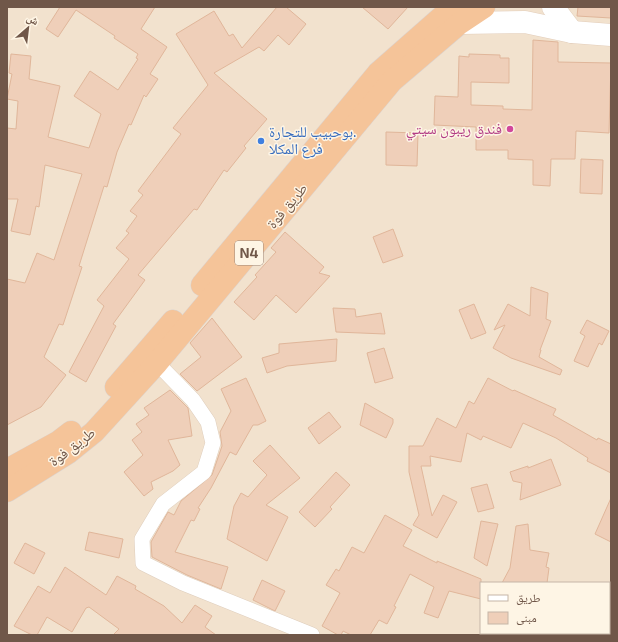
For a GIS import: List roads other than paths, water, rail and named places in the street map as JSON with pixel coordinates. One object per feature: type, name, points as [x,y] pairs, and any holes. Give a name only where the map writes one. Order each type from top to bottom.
[{"type":"highway","name":"طريق فوة","points":[[7,470],[58,442],[89,418],[164,331],[293,173],[378,73],[456,15],[484,7]]},
{"type":"highway","name":"طريق فوة","points":[[7,491],[68,453],[94,432],[157,363],[392,81],[456,15]]},
{"type":"main road","points":[[553,7],[572,32]]},
{"type":"main road","points":[[456,15],[525,22],[572,32],[611,35]]},
{"type":"street","points":[[157,363],[197,406],[208,422],[213,443],[204,472],[163,504],[142,539],[143,563],[184,583],[312,635]]},
{"type":"place","name":"فندق ريبون سيتي","points":[[510,129]]},
{"type":"place","name":"بوحبيب للتجارة. فرع المكلا","points":[[261,141]]}]
